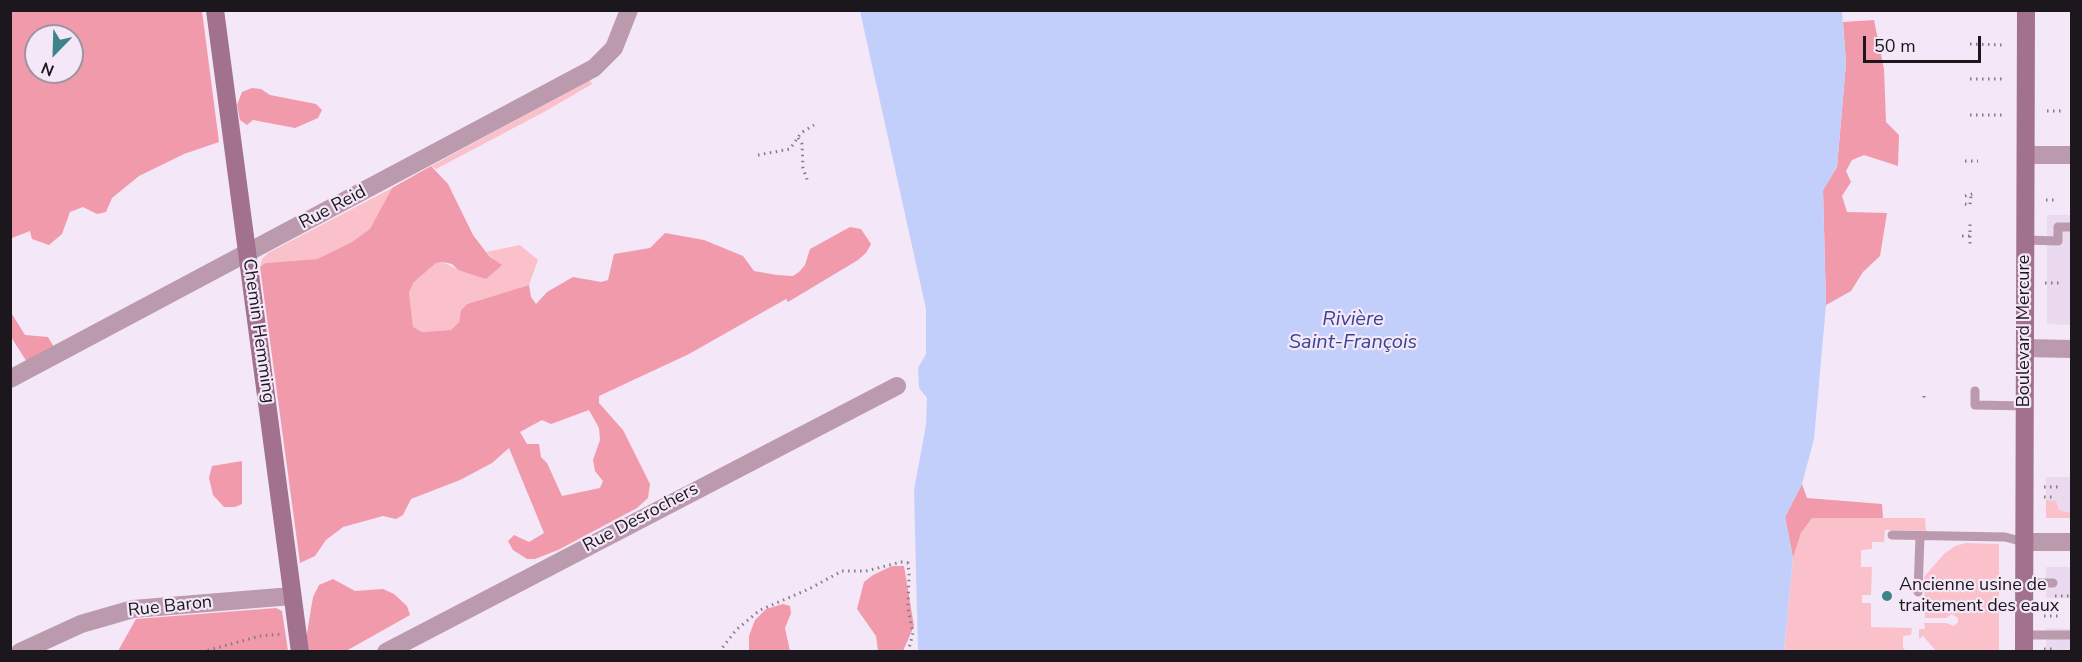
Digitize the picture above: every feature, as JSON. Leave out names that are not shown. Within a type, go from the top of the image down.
[{"type":"street","name":"Chemin Hemming","points":[[214,10],[300,651]]},
{"type":"street","name":"Rue Reid","points":[[10,379],[594,68],[614,48],[629,10]]},
{"type":"street","name":"Boulevard Mercure","points":[[2024,643],[2026,10]]},
{"type":"street","points":[[2026,155],[2072,155]]},
{"type":"street","points":[[2025,348],[2072,349]]},
{"type":"street","name":"Rue Desrochers","points":[[386,651],[897,386]]},
{"type":"street","points":[[2024,542],[2072,542]]},
{"type":"street","name":"Rue Baron","points":[[20,651],[81,624],[133,609],[292,596]]},
{"type":"lane","points":[[2025,240],[2058,241],[2058,227],[2072,227]]},
{"type":"lane","points":[[1975,391],[1976,405],[2025,406]]},
{"type":"lane","points":[[1892,535],[2005,537],[2024,542]]},
{"type":"lane","points":[[1918,592],[1920,536]]},
{"type":"lane","points":[[2024,583],[2053,583]]},
{"type":"lane","points":[[2024,643],[2072,634]]},
{"type":"path","points":[[1970,44],[2004,45]]},
{"type":"path","points":[[1970,79],[2004,79]]},
{"type":"path","points":[[2047,111],[2061,111]]},
{"type":"path","points":[[1970,115],[2004,115]]},
{"type":"path","points":[[793,146],[801,133],[814,125]]},
{"type":"path","points":[[798,138],[803,148],[803,168],[808,182]]},
{"type":"path","points":[[758,155],[778,152],[793,146],[803,148]]},
{"type":"path","points":[[1965,161],[1978,161]]},
{"type":"path","points":[[1965,196],[1976,193]]},
{"type":"path","points":[[1965,204],[1970,205],[1971,196]]},
{"type":"path","points":[[2046,200],[2056,200]]},
{"type":"path","points":[[1970,221],[1970,245]]},
{"type":"path","points":[[1962,236],[1970,236]]},
{"type":"path","points":[[2045,283],[2060,283]]},
{"type":"path","points":[[1924,396],[1924,402]]},
{"type":"path","points":[[2044,487],[2058,487]]},
{"type":"path","points":[[2044,497],[2055,497]]},
{"type":"path","points":[[719,651],[747,618],[760,610],[809,589],[842,571],[866,571],[901,562],[908,563],[909,574],[908,608],[913,633],[908,651]]},
{"type":"path","points":[[2044,616],[2059,616]]},
{"type":"path","points":[[202,651],[260,636],[297,633]]},
{"type":"path","points":[[2044,649],[2054,650]]},
{"type":"shaded area","points":[[11,10],[202,11],[219,142],[184,154],[139,176],[112,198],[106,212],[97,214],[83,207],[70,212],[62,234],[49,245],[32,239],[30,231],[12,238],[11,244]]},
{"type":"shaded area","points":[[1874,20],[1884,69],[1886,122],[1899,135],[1898,166],[1864,155],[1852,160],[1846,171],[1851,182],[1842,196],[1847,212],[1887,213],[1880,256],[1863,272],[1851,291],[1826,305],[1823,190],[1837,167],[1846,63],[1843,22]]},
{"type":"shaded area","points":[[590,80],[592,84],[544,112],[436,169],[431,166]]},
{"type":"shaded area","points":[[252,88],[261,89],[270,95],[316,104],[322,110],[318,118],[295,128],[253,120],[247,125],[240,120],[237,105],[242,92]]},
{"type":"shaded area","points":[[431,166],[448,184],[473,235],[489,256],[502,265],[486,279],[458,270],[452,264],[436,263],[414,282],[409,292],[413,327],[422,332],[451,330],[459,322],[461,310],[467,304],[529,285],[531,297],[536,304],[547,292],[573,277],[601,282],[608,280],[614,254],[650,248],[665,233],[704,240],[743,256],[754,271],[793,276],[805,265],[810,249],[850,227],[861,229],[871,244],[858,260],[788,302],[786,299],[689,354],[599,396],[599,403],[623,430],[650,484],[648,498],[637,508],[558,550],[535,559],[527,559],[513,550],[508,541],[514,535],[529,542],[544,533],[509,448],[492,463],[460,480],[411,499],[403,515],[396,519],[383,516],[343,527],[326,540],[315,556],[300,563],[260,267],[265,263],[317,259],[352,242],[370,229],[392,188]],"holes":[[[589,410],[599,428],[600,440],[593,460],[595,471],[603,481],[600,488],[562,496],[547,463],[541,457],[539,444],[527,444],[520,432],[542,420],[551,424]]]},
{"type":"shaded area","points":[[392,188],[370,230],[352,242],[317,259],[265,263],[260,267],[262,259],[268,253]]},
{"type":"shaded area","points":[[2047,215],[2071,215],[2071,325],[2047,324]]},
{"type":"shaded area","points":[[520,245],[538,260],[529,285],[467,304],[461,310],[459,322],[451,330],[422,332],[413,328],[409,292],[414,282],[436,263],[443,262],[458,270],[501,266],[486,252]]},
{"type":"shaded area","points":[[10,311],[25,335],[48,337],[54,347],[27,362],[11,337]]},
{"type":"shaded area","points":[[242,461],[242,504],[235,507],[224,507],[213,495],[209,478],[212,466]]},
{"type":"shaded area","points":[[2046,477],[2071,477],[2071,518],[2046,518]]},
{"type":"shaded area","points":[[1802,484],[1807,498],[1882,504],[1883,518],[1812,518],[1801,533],[1793,558],[1785,517]]},
{"type":"shaded area","points":[[2046,500],[2056,501],[2059,510],[2071,513],[2071,518],[2046,518]]},
{"type":"shaded area","points":[[1812,518],[1925,518],[1926,531],[1885,530],[1884,542],[1872,542],[1872,549],[1861,550],[1861,567],[1872,567],[1871,595],[1862,595],[1862,603],[1871,603],[1871,627],[1912,628],[1911,635],[1903,636],[1903,648],[1905,648],[1903,651],[1784,652],[1793,558],[1801,533]]},
{"type":"shaded area","points":[[1966,543],[1999,544],[1999,651],[1936,651],[1923,636],[1919,639],[1919,629],[1925,629],[1924,623],[1946,623],[1954,626],[1958,622],[1958,618],[1952,614],[1946,618],[1925,618],[1924,577],[1944,554],[1955,546]]},
{"type":"shaded area","points":[[892,566],[904,566],[914,626],[903,651],[878,651],[876,636],[857,609],[864,582]]},
{"type":"shaded area","points":[[2046,567],[2071,567],[2071,598],[2046,598]]},
{"type":"shaded area","points":[[333,579],[355,591],[383,589],[394,594],[407,606],[410,615],[346,651],[308,652],[306,639],[313,597],[319,585]]},
{"type":"shaded area","points":[[783,604],[790,606],[791,613],[785,628],[790,651],[749,651],[749,636],[755,620],[766,609]]},
{"type":"shaded area","points":[[276,608],[282,611],[288,651],[118,651],[136,619]]},
{"type":"shaded area","points":[[2046,628],[2071,629],[2071,651],[2046,651]]},
{"type":"water","name":"Rivière Saint-François","points":[[860,11],[1842,11],[1846,63],[1837,167],[1823,190],[1826,305],[1814,439],[1802,484],[1785,517],[1793,558],[1784,651],[918,651],[914,490],[926,425],[927,398],[919,388],[918,368],[926,354],[926,309]]},
{"type":"place","name":"Ancienne usine de traitement des eaux","points":[[1887,596]]}]
